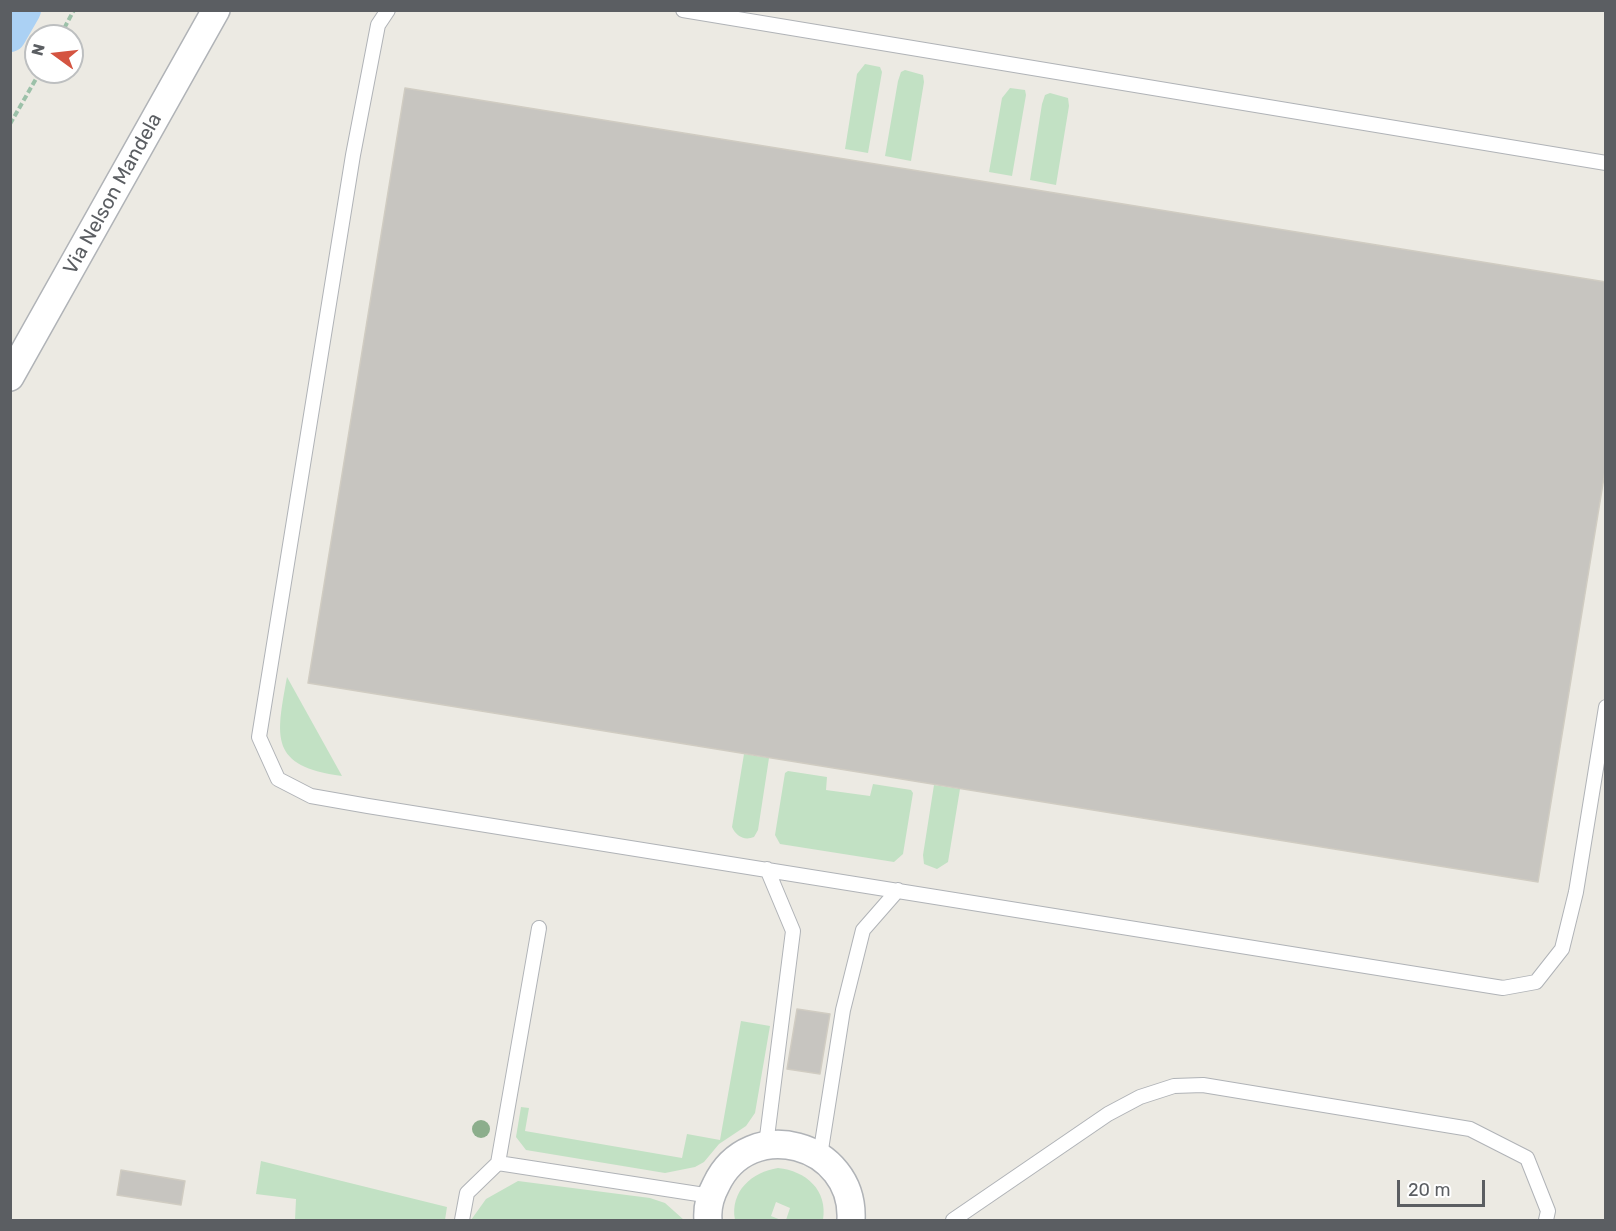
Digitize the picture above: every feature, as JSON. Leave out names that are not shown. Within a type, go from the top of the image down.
[{"type":"street","name":"Via Nelson Mandela","points":[[10,377],[216,10]]},
{"type":"street","points":[[710,1208],[719,1178],[731,1163],[747,1152],[766,1145],[785,1144],[803,1148],[820,1156],[836,1170],[847,1189],[852,1209],[851,1221]]},
{"type":"lane","points":[[388,10],[378,25],[353,155],[259,737],[278,778],[311,796],[1503,988],[1536,982],[1562,949],[1576,892],[1605,707]]},
{"type":"lane","points":[[683,10],[1605,163]]},
{"type":"lane","points":[[766,1145],[793,932],[767,869]]},
{"type":"lane","points":[[820,1156],[843,1010],[863,930],[898,890]]},
{"type":"lane","points":[[462,1221],[467,1193],[498,1163],[539,928]]},
{"type":"lane","points":[[953,1221],[1108,1114],[1140,1097],[1174,1086],[1203,1085],[1470,1129],[1527,1158],[1548,1211],[1546,1221]]},
{"type":"lane","points":[[498,1163],[710,1208]]},
{"type":"path","points":[[66,24],[74,10]]},
{"type":"path","points":[[10,124],[33,84]]},
{"type":"green space","points":[[865,64],[880,67],[882,72],[868,153],[845,149],[857,74]]},
{"type":"green space","points":[[905,70],[923,75],[924,82],[911,161],[885,156],[898,81],[901,72]]},
{"type":"green space","points":[[1010,88],[1025,90],[1026,95],[1012,176],[989,172],[1002,98]]},
{"type":"green space","points":[[1050,93],[1068,98],[1069,106],[1056,185],[1030,180],[1042,104],[1045,95]]},
{"type":"green space","points":[[287,677],[342,776],[301,765],[283,746],[280,732]]},
{"type":"green space","points":[[744,754],[769,758],[758,830],[754,837],[747,838],[738,835],[732,827]]},
{"type":"green space","points":[[788,771],[827,777],[826,790],[870,796],[873,784],[911,790],[913,793],[903,854],[894,862],[780,844],[775,835],[785,773]]},
{"type":"green space","points":[[934,785],[960,789],[948,862],[937,869],[924,864],[923,855]]},
{"type":"green space","points":[[741,1021],[770,1026],[755,1113],[746,1126],[719,1144],[704,1162],[695,1167],[665,1173],[526,1150],[516,1137],[521,1107],[529,1108],[525,1131],[682,1158],[687,1134],[720,1140]]},
{"type":"green space","points":[[261,1161],[447,1207],[445,1220],[295,1220],[296,1199],[256,1194]]},
{"type":"green space","points":[[778,1168],[798,1173],[813,1184],[822,1200],[823,1220],[786,1220],[790,1208],[776,1202],[771,1216],[781,1220],[735,1220],[736,1200],[745,1185],[760,1174]]},
{"type":"green space","points":[[518,1181],[650,1198],[665,1203],[684,1220],[471,1220],[486,1199]]},
{"type":"building","points":[[405,88],[1606,282],[1606,465],[1538,882],[308,683]]},
{"type":"building","points":[[797,1009],[830,1014],[820,1074],[787,1069]]},
{"type":"building","points":[[121,1170],[185,1181],[181,1205],[117,1195]]},
{"type":"waterway","points":[[10,36],[25,10]]}]
